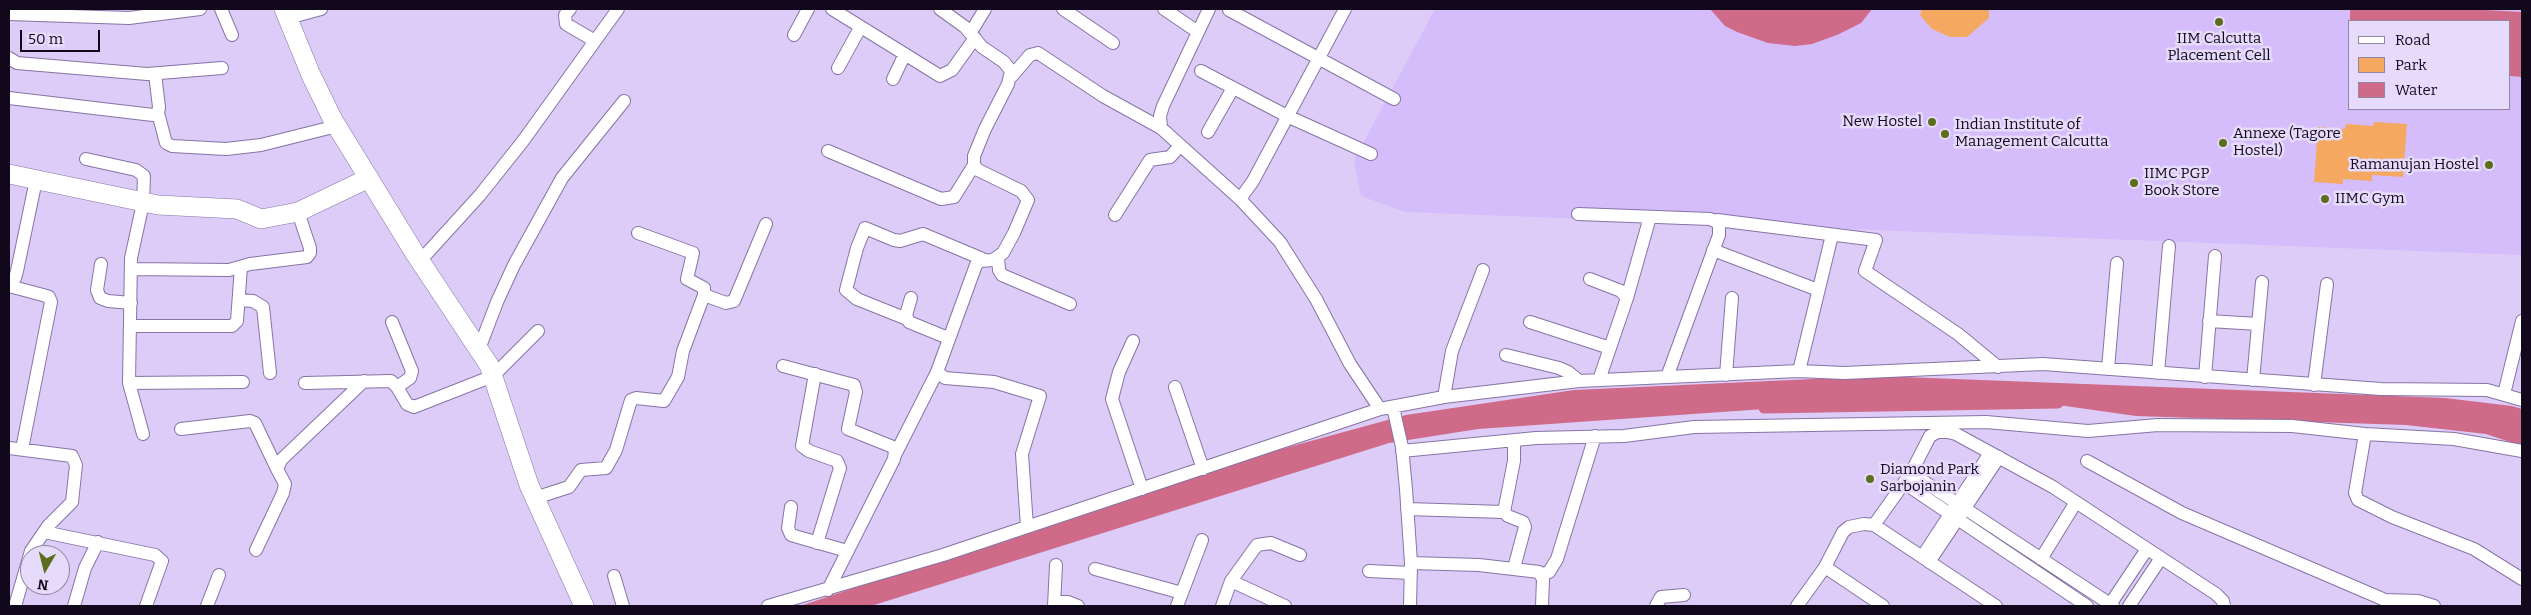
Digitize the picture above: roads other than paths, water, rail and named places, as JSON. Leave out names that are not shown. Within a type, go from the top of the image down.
[{"type":"street","points":[[9,14],[128,18],[200,9]]},
{"type":"street","points":[[221,9],[232,35]]},
{"type":"street","points":[[321,9],[286,13],[311,75],[337,126],[368,178],[420,261],[480,348],[493,376],[535,498],[584,606]]},
{"type":"street","points":[[570,9],[565,15],[566,24],[595,41]]},
{"type":"street","points":[[420,261],[480,195],[529,134],[618,9]]},
{"type":"street","points":[[794,35],[808,9]]},
{"type":"street","points":[[832,9],[934,74],[947,74],[952,70],[973,35],[985,9]]},
{"type":"street","points":[[940,9],[973,35],[982,47],[1009,66],[1011,76]]},
{"type":"street","points":[[1063,9],[1113,43]]},
{"type":"street","points":[[1164,9],[1198,32]]},
{"type":"street","points":[[1161,128],[1160,116],[1162,106],[1209,9]]},
{"type":"street","points":[[1240,200],[1253,181],[1345,9]]},
{"type":"street","points":[[1229,10],[1394,99]]},
{"type":"street","points":[[838,68],[860,28]]},
{"type":"street","points":[[828,151],[941,199],[954,198],[974,165],[974,156],[985,128],[1011,76],[1030,55],[1038,53],[1103,96],[1161,128],[1240,200],[1280,242],[1316,299],[1350,364],[1390,410],[1402,449],[1411,568],[1410,606]]},
{"type":"street","points":[[893,79],[904,56]]},
{"type":"street","points":[[9,58],[17,63],[155,74],[222,68]]},
{"type":"street","points":[[1202,71],[1287,116],[1371,154]]},
{"type":"street","points":[[155,74],[158,113],[166,143],[172,146],[226,149],[261,145],[337,126]]},
{"type":"street","points":[[1208,132],[1233,88]]},
{"type":"street","points":[[9,98],[146,115],[158,113]]},
{"type":"street","points":[[480,348],[497,302],[514,264],[562,178],[624,101]]},
{"type":"street","points":[[1115,215],[1150,160],[1170,157],[1180,147]]},
{"type":"street","points":[[86,159],[142,173],[145,181],[144,203],[135,237],[131,269],[129,383],[143,434]]},
{"type":"street","points":[[974,165],[978,170],[1022,191],[1028,200],[1014,233],[998,257],[999,270],[1002,275],[1070,304]]},
{"type":"street","points":[[9,174],[144,203],[237,209],[261,219],[298,212],[368,178]]},
{"type":"street","points":[[22,449],[51,302],[49,297],[43,294],[9,285],[15,278],[17,271],[36,180]]},
{"type":"street","points":[[131,269],[202,271],[241,267],[306,256],[310,253],[310,248],[298,212]]},
{"type":"street","points":[[1578,214],[1717,220],[1876,240],[1865,271],[1958,334],[1998,367]]},
{"type":"street","points":[[1599,380],[1627,298],[1650,217]]},
{"type":"street","points":[[1666,377],[1713,250],[1720,228],[1717,220]]},
{"type":"street","points":[[704,296],[726,304],[734,301],[766,224]]},
{"type":"street","points":[[948,338],[857,299],[846,290],[857,248],[865,228],[900,241],[923,234],[985,260]]},
{"type":"street","points":[[535,498],[569,487],[581,470],[606,468],[616,450],[630,400],[641,398],[658,402],[667,398],[678,377],[686,342],[704,296],[704,288],[687,279],[693,253],[638,233]]},
{"type":"street","points":[[1799,372],[1832,235]]},
{"type":"street","points":[[2158,373],[2169,246]]},
{"type":"street","points":[[1713,250],[1818,290]]},
{"type":"street","points":[[2205,376],[2215,256]]},
{"type":"street","points":[[828,590],[937,372],[976,265],[985,260],[998,257]]},
{"type":"street","points":[[2108,368],[2117,263]]},
{"type":"street","points":[[101,264],[97,290],[100,298],[108,301],[131,303]]},
{"type":"street","points":[[130,326],[232,326],[237,321],[241,267]]},
{"type":"street","points":[[1444,397],[1452,351],[1483,270]]},
{"type":"street","points":[[1590,279],[1621,291],[1627,298]]},
{"type":"street","points":[[2252,380],[2262,282]]},
{"type":"street","points":[[2314,384],[2327,284]]},
{"type":"street","points":[[907,319],[911,298]]},
{"type":"street","points":[[1726,375],[1732,298]]},
{"type":"street","points":[[239,300],[253,301],[263,307],[270,373]]},
{"type":"street","points":[[2209,321],[2258,324]]},
{"type":"street","points":[[2504,394],[2522,321]]},
{"type":"street","points":[[392,322],[412,374],[398,387]]},
{"type":"street","points":[[1530,322],[1610,348]]},
{"type":"street","points":[[305,383],[391,381],[398,387],[406,404],[414,407],[493,376],[538,331]]},
{"type":"street","points":[[1133,341],[1119,372],[1112,399],[1142,489]]},
{"type":"street","points":[[1506,355],[1559,368],[1568,372],[1579,381]]},
{"type":"street","points":[[768,606],[828,590],[1390,410],[1444,397],[1579,381],[1799,372],[1844,373],[2043,364],[2381,389],[2487,390],[2522,400]]},
{"type":"street","points":[[783,366],[854,385],[856,392],[848,429],[893,447],[895,455]]},
{"type":"street","points":[[937,372],[945,378],[994,382],[1038,393],[1040,396],[1022,454],[1026,527]]},
{"type":"street","points":[[815,374],[802,446],[809,451],[837,461],[840,468],[817,542]]},
{"type":"street","points":[[277,469],[286,455],[364,381]]},
{"type":"street","points":[[129,383],[243,382]]},
{"type":"street","points":[[1175,387],[1202,469]]},
{"type":"street","points":[[181,429],[250,421],[255,423],[285,484],[256,550]]},
{"type":"street","points":[[1402,449],[1514,440],[1624,436],[1723,426],[1986,422],[2088,431],[2173,424],[2292,426],[2365,434],[2454,440],[2522,451]]},
{"type":"street","points":[[1874,525],[1907,478],[1930,436],[1938,432],[1956,434],[2076,502],[2216,594],[2223,601],[2224,606]]},
{"type":"street","points":[[2365,434],[2354,493],[2358,500],[2392,517],[2474,549],[2522,579]]},
{"type":"street","points":[[1369,571],[1411,568],[1514,568],[1542,574],[1549,572],[1557,559],[1595,436]]},
{"type":"street","points":[[1504,512],[1514,462],[1514,440]]},
{"type":"street","points":[[9,448],[72,456],[76,465],[72,502],[44,532],[32,551],[15,606]]},
{"type":"street","points":[[1926,559],[1994,455]]},
{"type":"street","points":[[2087,461],[2201,522],[2377,602],[2418,601],[2434,606]]},
{"type":"street","points":[[1907,478],[1958,511],[2041,559],[2111,606],[2147,549]]},
{"type":"street","points":[[2041,559],[2076,502]]},
{"type":"street","points":[[791,507],[788,532],[797,537],[847,550]]},
{"type":"street","points":[[1407,509],[1504,512],[1524,524],[1514,568]]},
{"type":"street","points":[[1958,511],[2086,606]]},
{"type":"street","points":[[1797,606],[1826,567],[1839,539],[1849,527],[1864,524],[1874,525],[1996,606]]},
{"type":"street","points":[[44,532],[148,552],[160,558],[161,566],[146,606]]},
{"type":"street","points":[[1176,606],[1202,540]]},
{"type":"street","points":[[74,606],[85,568],[98,542]]},
{"type":"street","points":[[1222,606],[1232,581],[1257,544],[1271,543],[1300,555]]},
{"type":"street","points":[[2129,606],[2161,558]]},
{"type":"street","points":[[1055,606],[1056,565]]},
{"type":"street","points":[[1826,567],[1883,606]]},
{"type":"street","points":[[1095,569],[1182,592]]},
{"type":"street","points":[[1542,574],[1542,606]]},
{"type":"street","points":[[207,606],[219,575]]},
{"type":"street","points":[[614,576],[623,606]]},
{"type":"street","points":[[1232,581],[1285,606]]},
{"type":"street","points":[[1656,606],[1661,596],[1684,594]]},
{"type":"street","points":[[1055,606],[1059,602],[1068,602],[1078,606]]},
{"type":"water","points":[[1710,9],[1872,9],[1861,23],[1837,35],[1812,44],[1795,46],[1768,43],[1737,32],[1725,26]]},
{"type":"water","points":[[2350,9],[2466,9],[2522,12],[2522,77],[2511,76],[2511,20],[2350,20]]},
{"type":"water","points":[[1878,376],[2445,398],[2512,406],[2522,409],[2522,446],[2486,434],[2406,425],[2136,416],[2023,400],[1865,402],[1478,429],[1389,443],[871,606],[800,606],[1223,465],[1406,415],[1574,390]]},
{"type":"waterway","points":[[1764,408],[2058,403]]},
{"type":"place","name":"IIM Calcutta Placement Cell","points":[[2219,22]]},
{"type":"place","name":"New Hostel","points":[[1932,122]]},
{"type":"place","name":"Indian Institute of Management Calcutta","points":[[1945,134]]},
{"type":"place","name":"Annexe (Tagore Hostel)","points":[[2223,143]]},
{"type":"place","name":"Ramanujan Hostel","points":[[2489,165]]},
{"type":"place","name":"IIMC PGP Book Store","points":[[2134,183]]},
{"type":"place","name":"IIMC Gym","points":[[2325,199]]},
{"type":"place","name":"Diamond Park Sarbojanin","points":[[1870,479]]}]
